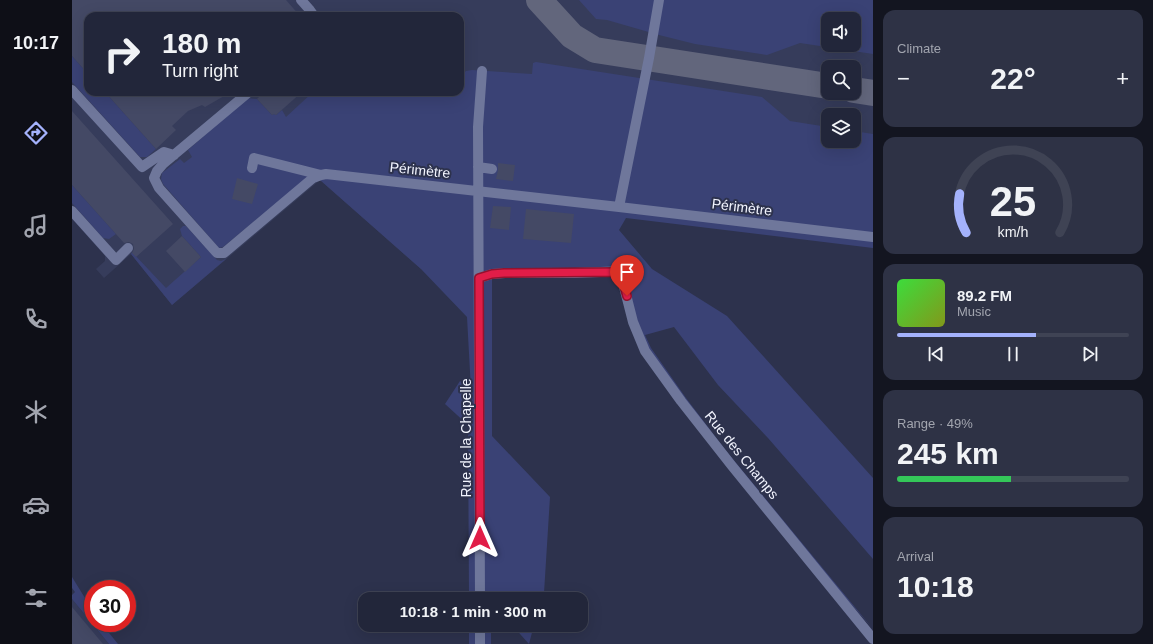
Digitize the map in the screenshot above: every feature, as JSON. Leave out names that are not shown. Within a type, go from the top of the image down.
[{"type":"street","points":[[301,0],[312,12]]},
{"type":"street","points":[[619,207],[659,0]]},
{"type":"street","name":"Rue de la Chapelle","points":[[480,592],[478,127],[482,71]]},
{"type":"street","points":[[72,90],[142,167],[164,152],[174,155]]},
{"type":"street","points":[[244,96],[174,155],[157,171],[154,178],[159,188],[217,253],[224,253],[312,178],[321,174]]},
{"type":"street","name":"Périmètre","points":[[252,168],[254,158],[321,174],[873,237]]},
{"type":"street","points":[[478,167],[492,169]]},
{"type":"street","points":[[72,211],[116,260],[128,248]]},
{"type":"street","name":"Rue des Champs","points":[[479,278],[492,274],[504,273],[622,271],[633,322],[645,351],[681,401],[732,466],[873,638]]},
{"type":"street","points":[[480,632],[480,644]]},
{"type":"shaded area","points":[[72,0],[873,0],[873,244],[618,213],[421,269],[320,180],[172,305],[131,254],[104,278],[96,269],[105,261],[105,256],[72,219]]},
{"type":"shaded area","points":[[579,0],[873,0],[873,54],[860,52],[861,52],[861,12],[821,12],[821,46],[800,43],[767,55],[695,44],[607,20],[596,19]]},
{"type":"shaded area","points":[[72,56],[84,70],[84,95],[72,82]]},
{"type":"shaded area","points":[[536,62],[762,97],[790,121],[821,126],[821,148],[861,148],[861,132],[873,134],[873,248],[626,218],[619,230],[652,269],[727,316],[873,478],[873,559],[768,438],[718,385],[674,327],[645,335],[651,348],[686,398],[727,452],[873,629],[751,485],[648,350],[639,329],[626,282],[610,267],[492,269],[492,436],[550,497],[544,592],[469,592],[468,425],[445,404],[460,381],[471,390],[467,317],[421,269],[320,180],[317,170],[223,247],[219,248],[163,184],[161,179],[162,173],[180,159],[184,163],[192,157],[188,150],[247,98],[257,99],[272,115],[276,115],[282,110],[286,117],[309,96],[464,96],[464,73],[466,71],[472,70],[532,74],[533,63]]},
{"type":"shaded area","points":[[85,96],[109,96],[156,149],[147,157],[140,157]]},
{"type":"shaded area","points":[[72,185],[116,234],[109,239],[103,238],[72,203]]},
{"type":"shaded area","points":[[183,226],[186,226],[217,260],[221,261],[226,259],[172,305],[131,254],[132,252],[166,288],[201,257],[182,236],[180,229]]},
{"type":"shaded area","points":[[72,577],[84,596],[84,614],[72,599],[72,595],[75,592],[72,588]]},
{"type":"shaded area","points":[[72,599],[84,614],[84,632],[99,632],[109,644],[72,644]]},
{"type":"shaded area","points":[[99,632],[108,632],[118,644],[109,644]]},
{"type":"shaded area","points":[[469,632],[491,632],[491,644],[469,644]]},
{"type":"shaded area","points":[[518,632],[532,632],[529,644]]},
{"type":"building","points":[[72,0],[286,0],[296,12],[84,12],[84,70],[72,56]]},
{"type":"building","points":[[109,96],[224,96],[205,107],[202,105],[188,111],[172,126],[176,130],[156,149]]},
{"type":"building","points":[[257,96],[297,96],[276,115],[272,115],[257,99],[259,97]]},
{"type":"building","points":[[72,111],[173,224],[136,257],[132,253],[134,249],[133,244],[129,242],[124,243],[72,185]]},
{"type":"building","points":[[498,163],[515,165],[513,181],[496,179]]},
{"type":"building","points":[[237,178],[258,184],[252,204],[232,199]]},
{"type":"building","points":[[493,206],[511,207],[509,230],[490,228]]},
{"type":"building","points":[[526,209],[574,214],[571,243],[523,239]]},
{"type":"building","points":[[182,236],[201,257],[185,272],[166,251]]},
{"type":"building","points":[[72,607],[84,621],[84,632],[93,632],[103,644],[72,644]]},
{"type":"taxiway","points":[[539,0],[572,36],[595,50],[821,85]]},
{"type":"taxiway","points":[[861,91],[873,93]]},
{"type":"route","points":[[480,538],[479,278],[492,274],[504,273],[620,272],[627,296]]}]
